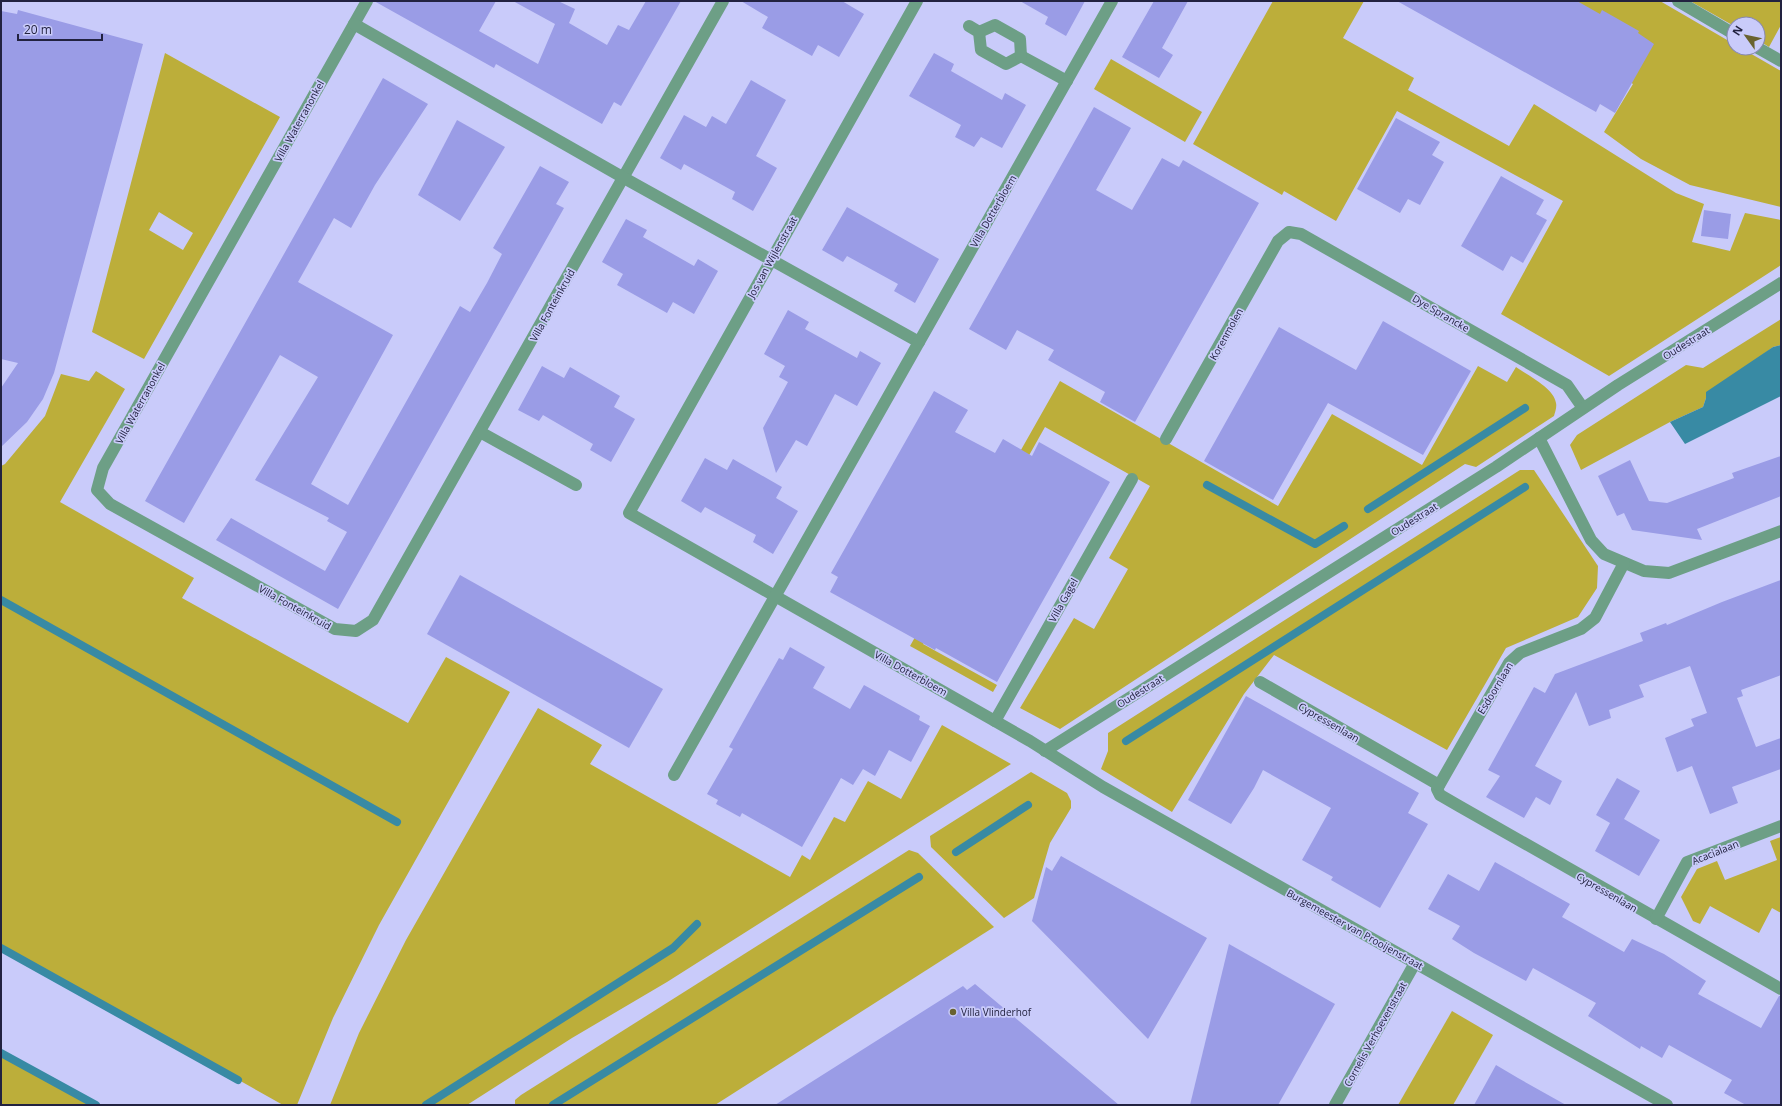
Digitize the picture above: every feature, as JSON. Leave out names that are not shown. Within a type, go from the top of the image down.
[{"type":"street","name":"Villa Waterranonkel","points":[[97,490],[103,468],[367,1]]},
{"type":"street","name":"Villa Fonteinkruid","points":[[97,490],[110,504],[335,629],[356,631],[373,620],[723,1]]},
{"type":"street","name":"Jos van Wijlenstraat","points":[[629,513],[916,1]]},
{"type":"street","name":"Villa Dotterbloem","points":[[674,775],[1112,1]]},
{"type":"street","points":[[1678,1],[1726,29]]},
{"type":"street","points":[[354,24],[624,178],[919,342]]},
{"type":"street","points":[[995,25],[1020,39],[1021,56],[1006,64],[981,50],[974,29],[995,25]]},
{"type":"street","points":[[1766,53],[1781,61]]},
{"type":"street","points":[[1021,56],[1067,81]]},
{"type":"street","name":"Dye Sprancke","points":[[1288,232],[1301,234],[1567,385],[1583,408]]},
{"type":"street","name":"Korenmolen","points":[[1166,439],[1278,241],[1288,232]]},
{"type":"street","name":"Oudestraat","points":[[1045,751],[1489,472],[1583,408],[1781,283]]},
{"type":"street","points":[[480,432],[576,485]]},
{"type":"street","points":[[1539,438],[1591,540],[1604,554],[1624,564],[1644,571],[1669,573],[1781,531]]},
{"type":"street","name":"Villa Gagel","points":[[995,721],[1132,479]]},
{"type":"street","name":"Villa Dotterbloem","points":[[629,513],[995,721],[1045,751]]},
{"type":"street","name":"Esdoornlaan","points":[[1438,787],[1510,663],[1520,653],[1581,629],[1595,618],[1624,564]]},
{"type":"street","name":"Cypressenlaan","points":[[1260,682],[1438,787],[1440,795],[1446,799],[1781,989]]},
{"type":"street","name":"Burgemeester van Prooijenstraat","points":[[1045,751],[1102,787],[1667,1105]]},
{"type":"street","name":"Acacialaan","points":[[1656,919],[1687,862],[1781,826]]},
{"type":"street","name":"Cornelis Verhoevenstraat","points":[[1335,1105],[1415,963]]},
{"type":"shaded area","points":[[1273,1],[1364,1],[1343,38],[1414,78],[1408,90],[1509,146],[1534,104],[1676,193],[1704,204],[1692,242],[1730,251],[1745,213],[1781,220],[1781,265],[1609,376],[1501,314],[1563,201],[1397,111],[1336,221],[1284,191],[1282,195],[1193,144]]},
{"type":"shaded area","points":[[1542,1],[1660,1],[1726,39],[1726,56],[1755,56],[1781,71],[1781,207],[1690,185],[1641,159],[1604,132],[1633,84],[1594,59]]},
{"type":"shaded area","points":[[1690,1],[1781,1],[1781,25],[1769,47],[1766,45],[1766,16],[1726,16],[1726,21]]},
{"type":"shaded area","points":[[165,53],[280,117],[144,359],[92,332]],"holes":[[[159,212],[193,233],[183,250],[149,230]]]},
{"type":"shaded area","points":[[1111,59],[1202,112],[1185,142],[1094,89]]},
{"type":"shaded area","points":[[1781,319],[1781,345],[1773,347],[1706,398],[1703,407],[1670,422],[1581,470],[1570,445],[1577,435],[1686,365],[1703,368]]},
{"type":"shaded area","points":[[1478,366],[1507,382],[1516,367],[1533,378],[1545,387],[1554,397],[1556,406],[1554,416],[1476,467],[1465,464],[1060,729],[1020,708],[1074,618],[1094,629],[1128,569],[1109,558],[1150,486],[1045,427],[923,644],[997,685],[993,692],[910,646],[1060,381],[1278,506],[1332,414],[1422,465]]},
{"type":"shaded area","points":[[96,371],[125,389],[60,502],[194,578],[182,598],[408,723],[446,657],[510,692],[379,925],[333,1018],[297,1105],[283,1105],[1,946],[1,466],[5,464],[45,416],[61,374],[89,381]]},
{"type":"shaded area","points":[[1520,470],[1534,470],[1598,566],[1597,588],[1578,617],[1506,648],[1447,750],[1274,655],[1244,694],[1172,812],[1101,769],[1108,751],[1108,733]]},
{"type":"shaded area","points":[[538,708],[602,745],[590,764],[790,877],[802,855],[810,860],[834,817],[845,822],[868,781],[901,799],[942,725],[1011,764],[667,982],[572,1038],[467,1105],[330,1105],[359,1033],[406,940]]},
{"type":"shaded area","points":[[1031,772],[1067,793],[1071,801],[1071,808],[1050,843],[1034,898],[1004,918],[931,847],[930,836]]},
{"type":"shaded area","points":[[1781,837],[1781,913],[1772,908],[1759,933],[1710,906],[1700,924],[1693,921],[1681,897],[1697,869],[1717,861],[1725,880],[1777,860],[1770,841]]},
{"type":"shaded area","points":[[909,850],[918,853],[994,927],[715,1105],[515,1105],[515,1100],[521,1095]]},
{"type":"shaded area","points":[[1452,1011],[1493,1035],[1453,1105],[1398,1105]]},
{"type":"shaded area","points":[[1,1053],[96,1105],[1,1105]]},
{"type":"water","points":[[1781,345],[1781,396],[1685,444],[1670,422],[1703,407],[1706,392],[1773,347]]},
{"type":"building","points":[[374,1],[496,1],[479,31],[538,64],[555,24],[513,1],[558,1],[575,9],[569,23],[607,45],[618,25],[629,30],[646,1],[681,1],[621,106],[614,102],[602,124],[496,64],[494,68]]},
{"type":"building","points":[[741,1],[842,1],[864,14],[839,57],[818,45],[812,56],[762,28],[768,17]]},
{"type":"building","points":[[1020,1],[1085,1],[1066,36],[1045,24],[1048,17]]},
{"type":"building","points":[[1154,1],[1188,1],[1162,48],[1173,55],[1159,78],[1122,57]]},
{"type":"building","points":[[1397,1],[1577,1],[1600,14],[1602,10],[1639,31],[1638,33],[1654,44],[1615,113],[1600,104],[1596,112]]},
{"type":"building","points":[[18,10],[143,44],[54,373],[43,399],[27,422],[1,447],[1,388],[18,363],[1,359],[1,11],[17,14]]},
{"type":"building","points":[[934,53],[954,64],[951,71],[1002,100],[1005,93],[1026,105],[1002,148],[981,137],[974,147],[955,137],[961,125],[909,96]]},
{"type":"building","points":[[383,78],[428,104],[375,185],[351,228],[334,218],[298,282],[393,335],[311,484],[348,505],[460,306],[470,312],[487,283],[502,254],[493,248],[540,166],[569,182],[556,204],[564,208],[338,609],[216,540],[231,518],[325,571],[347,532],[327,521],[329,518],[255,480],[318,377],[280,355],[184,523],[145,501]]},
{"type":"building","points":[[751,80],[786,100],[756,156],[777,168],[753,211],[732,199],[735,192],[684,164],[681,170],[660,158],[684,115],[706,127],[712,116],[726,124]]},
{"type":"building","points":[[1094,107],[1131,128],[1096,190],[1132,210],[1162,158],[1179,167],[1183,160],[1259,203],[1135,422],[1100,402],[1105,392],[1048,360],[1054,350],[1017,330],[1006,350],[969,329]]},
{"type":"building","points":[[1396,118],[1440,142],[1432,155],[1444,162],[1420,205],[1408,199],[1400,213],[1357,189]]},
{"type":"building","points":[[457,120],[505,147],[460,221],[418,195]]},
{"type":"building","points":[[1501,176],[1544,200],[1536,214],[1547,220],[1523,263],[1511,256],[1503,271],[1461,246]]},
{"type":"building","points":[[847,207],[939,259],[915,303],[894,291],[898,284],[847,256],[843,262],[822,250]]},
{"type":"building","points":[[1704,210],[1731,214],[1728,239],[1701,236]]},
{"type":"building","points":[[626,219],[647,230],[643,237],[694,266],[698,259],[718,271],[694,314],[673,302],[667,313],[617,285],[623,274],[602,262]]},
{"type":"building","points":[[788,310],[809,322],[805,329],[857,358],[860,351],[881,363],[857,406],[835,394],[807,446],[796,440],[776,473],[763,428],[788,382],[779,377],[785,366],[764,354]]},
{"type":"building","points":[[1383,321],[1471,371],[1423,455],[1328,403],[1273,500],[1204,461],[1279,327],[1356,370]]},
{"type":"building","points":[[542,366],[564,378],[570,367],[620,396],[614,407],[635,419],[611,462],[590,450],[593,444],[543,415],[539,421],[518,410]]},
{"type":"building","points":[[934,391],[968,410],[955,432],[995,453],[1003,439],[1032,456],[1039,442],[1110,482],[997,682],[936,648],[935,650],[830,592],[838,577],[831,573]]},
{"type":"building","points":[[1781,456],[1781,496],[1697,529],[1702,540],[1632,530],[1624,513],[1617,516],[1598,476],[1630,460],[1649,501],[1667,503],[1734,478],[1732,473]]},
{"type":"building","points":[[705,458],[727,470],[733,459],[782,487],[776,498],[798,511],[773,554],[753,542],[756,535],[705,507],[701,513],[681,501]]},
{"type":"building","points":[[460,575],[663,689],[629,748],[427,634]]},
{"type":"building","points":[[1781,580],[1781,675],[1741,690],[1743,696],[1737,698],[1756,747],[1781,738],[1781,769],[1732,787],[1738,803],[1710,814],[1692,766],[1677,772],[1665,738],[1694,726],[1691,719],[1707,713],[1690,666],[1639,685],[1644,697],[1609,710],[1611,718],[1589,726],[1576,692],[1535,766],[1562,781],[1550,805],[1536,797],[1524,818],[1486,797],[1500,776],[1488,770],[1534,687],[1545,693],[1555,674],[1643,641],[1640,633],[1666,623],[1667,625]]},
{"type":"building","points":[[790,647],[825,667],[813,688],[850,709],[864,685],[920,716],[919,720],[930,726],[911,762],[889,750],[875,776],[863,769],[853,785],[841,778],[802,847],[742,813],[740,817],[716,804],[718,800],[707,794],[733,749],[729,747],[779,658],[783,660]]},
{"type":"building","points":[[1246,696],[1419,793],[1408,813],[1428,824],[1380,908],[1331,880],[1333,877],[1302,860],[1331,808],[1263,770],[1254,788],[1231,824],[1188,800]]},
{"type":"building","points":[[1617,778],[1640,791],[1624,819],[1660,840],[1639,876],[1595,851],[1610,823],[1596,815]]},
{"type":"building","points":[[1061,856],[1207,938],[1148,1039],[1032,921],[1046,867],[1052,871]]},
{"type":"building","points":[[1495,862],[1570,904],[1562,917],[1624,952],[1632,939],[1664,954],[1706,981],[1698,994],[1761,1028],[1779,996],[1781,996],[1781,1105],[1746,1105],[1724,1093],[1732,1080],[1669,1045],[1662,1058],[1641,1046],[1640,1049],[1588,1016],[1596,1003],[1533,968],[1526,981],[1474,953],[1452,939],[1460,926],[1428,909],[1448,874],[1479,891]]},
{"type":"building","points":[[1229,944],[1335,1004],[1278,1105],[1190,1105]]},
{"type":"building","points":[[975,984],[1119,1105],[775,1105],[963,986],[967,990]]},
{"type":"building","points":[[1496,1065],[1518,1078],[1566,1105],[1474,1105]]},
{"type":"waterway","points":[[1368,509],[1525,408]]},
{"type":"waterway","points":[[1207,485],[1315,544],[1344,526]]},
{"type":"waterway","points":[[1126,741],[1525,487]]},
{"type":"waterway","points":[[1,600],[397,822]]},
{"type":"waterway","points":[[956,852],[1028,805]]},
{"type":"waterway","points":[[553,1105],[919,877]]},
{"type":"waterway","points":[[426,1105],[673,948],[697,924]]},
{"type":"waterway","points":[[1,948],[238,1080]]},
{"type":"waterway","points":[[1,1053],[96,1105]]},
{"type":"place","name":"Villa Vlinderhof","points":[[953,1012]]}]
